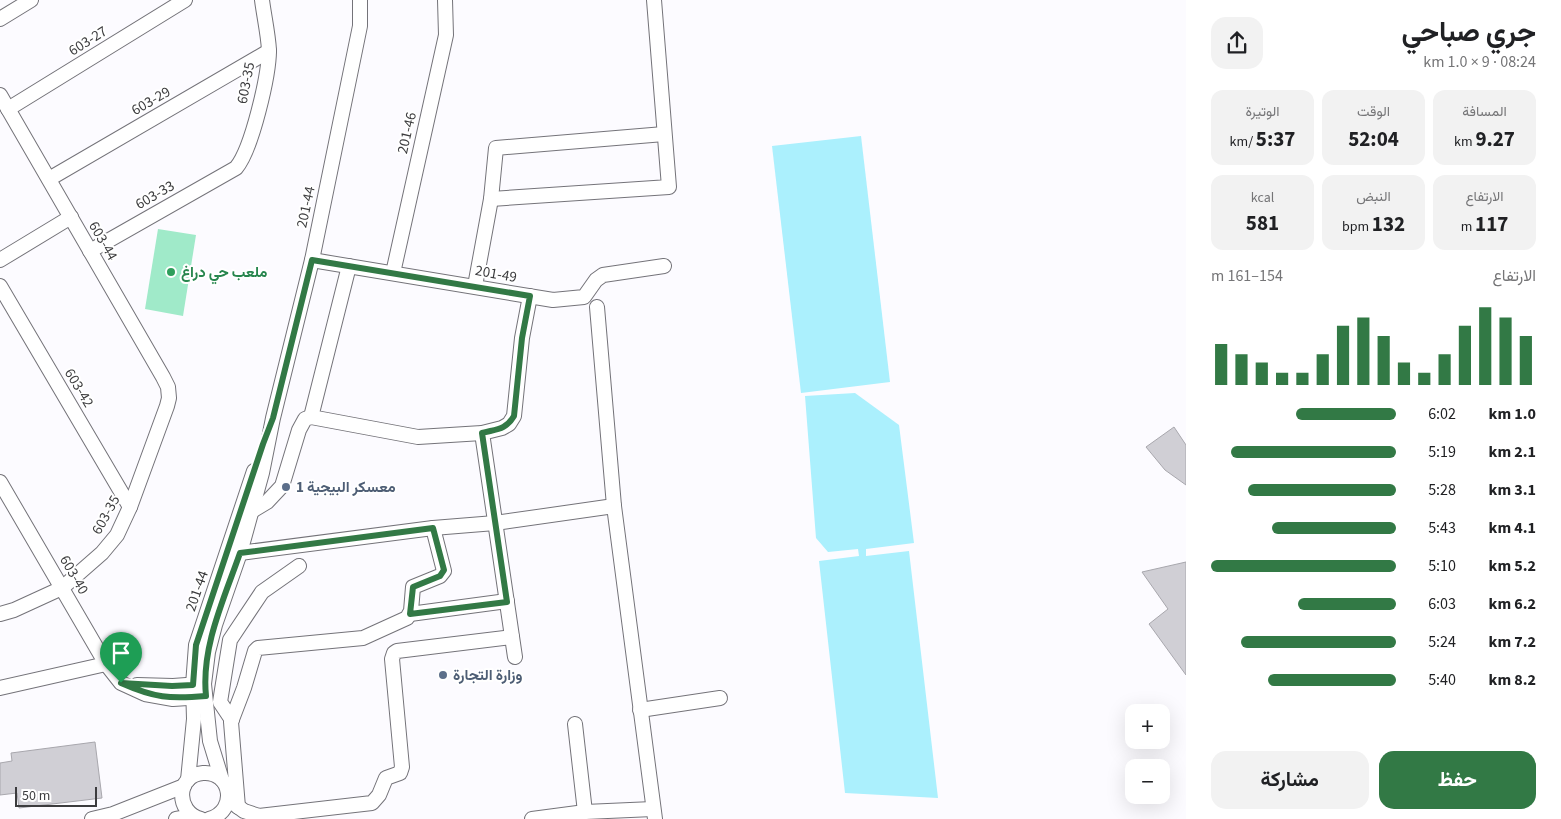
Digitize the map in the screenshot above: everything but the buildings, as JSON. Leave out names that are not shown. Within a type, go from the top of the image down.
[{"type":"street","points":[[0,19],[31,0]]},
{"type":"street","name":"603-27","points":[[8,109],[185,0]]},
{"type":"street","name":"603-35","points":[[236,168],[244,156],[265,78],[269,51],[262,0]]},
{"type":"street","name":"201-44","points":[[197,818],[184,805],[182,796],[186,783],[199,691],[215,624],[240,553],[262,473],[273,418],[312,260],[360,26],[360,0]]},
{"type":"street","name":"201-46","points":[[393,273],[446,35],[445,0]]},
{"type":"street","points":[[491,200],[669,187],[654,0]]},
{"type":"street","name":"603-29","points":[[49,179],[269,51]]},
{"type":"street","name":"603-44","points":[[0,95],[163,377],[168,387],[169,398],[167,406]]},
{"type":"street","points":[[474,286],[491,200],[496,148],[664,134]]},
{"type":"street","name":"603-33","points":[[90,251],[236,168]]},
{"type":"street","points":[[0,260],[71,217]]},
{"type":"street","name":"201-49","points":[[312,260],[553,300],[584,296],[596,280],[603,275],[664,266]]},
{"type":"street","points":[[311,417],[348,266]]},
{"type":"street","name":"603-42","points":[[0,286],[130,507]]},
{"type":"street","points":[[252,511],[267,502],[282,486],[299,430],[305,419],[311,417],[418,437],[482,433],[502,428],[509,424],[514,416],[522,338],[530,296]]},
{"type":"street","points":[[532,819],[585,812],[606,815],[654,814],[614,506],[597,307]]},
{"type":"street","name":"603-35","points":[[0,614],[14,610],[62,588],[109,545],[117,535],[130,507],[167,406]]},
{"type":"street","name":"201-44","points":[[230,808],[228,789],[222,780],[210,741],[194,661],[199,636],[273,418]]},
{"type":"street","points":[[482,433],[515,657]]},
{"type":"street","name":"603-40","points":[[0,482],[106,664],[121,683],[146,694],[173,699],[199,691]]},
{"type":"street","points":[[240,553],[433,528],[495,523],[614,506]]},
{"type":"street","points":[[410,614],[413,587],[440,576],[444,570],[433,528]]},
{"type":"street","points":[[232,720],[220,702],[230,640],[262,592],[299,566]]},
{"type":"street","points":[[230,808],[232,720],[256,649],[363,638],[404,620],[410,614],[507,602]]},
{"type":"street","points":[[230,808],[267,816],[374,802],[386,778],[400,773],[402,767],[392,659],[394,653],[397,651],[512,637]]},
{"type":"street","points":[[0,688],[106,664]]},
{"type":"street","points":[[640,710],[720,698]]},
{"type":"street","points":[[575,724],[585,812]]},
{"type":"street","points":[[92,819],[113,814],[186,783],[196,775],[214,774],[222,780]]},
{"type":"street","points":[[209,819],[220,815],[230,808]]},
{"type":"street","points":[[176,819],[197,818]]},
{"type":"green space","name":"ملعب حي دراغ","points":[[158,229],[196,235],[183,316],[145,309]]},
{"type":"water","points":[[861,136],[890,382],[801,393],[772,146]]},
{"type":"water","points":[[855,393],[899,425],[914,543],[866,549],[866,556],[909,551],[938,798],[845,793],[819,561],[859,556],[858,549],[828,552],[816,538],[805,396]]},
{"type":"place","name":"ملعب حي دراغ","points":[[171,272]]},
{"type":"place","name":"معسكر البيجية 1","points":[[286,487]]},
{"type":"place","name":"وزارة التجارة","points":[[443,675]]},
{"type":"route","points":[[312,260],[530,296],[522,338],[514,416],[509,424],[502,428],[482,433],[507,602],[410,614],[412,588],[444,573],[433,528],[240,553],[215,624],[208,652],[204,684],[206,696],[173,699],[146,694],[121,683],[143,686],[193,685],[196,645],[273,418],[312,260]]}]
